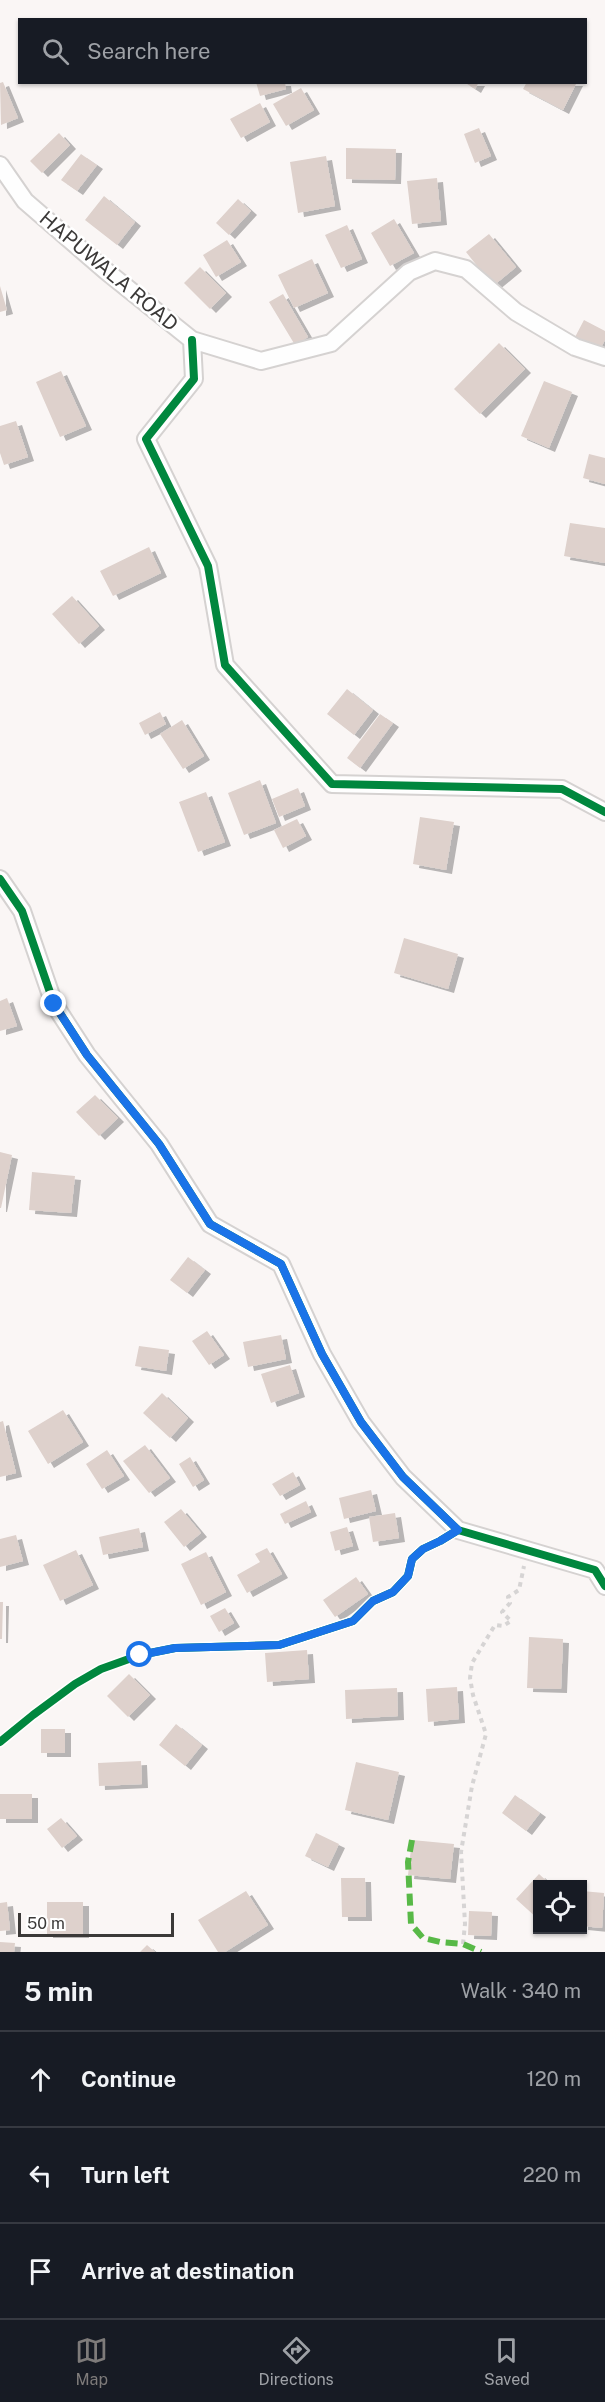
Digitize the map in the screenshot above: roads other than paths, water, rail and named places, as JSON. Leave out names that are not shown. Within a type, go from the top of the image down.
[{"type":"street","name":"HAPUWALA ROAD","points":[[0,165],[25,201],[105,271],[192,340],[261,361],[331,343],[409,272],[435,261],[466,269],[516,312],[575,347],[605,357]]},
{"type":"street","points":[[192,340],[194,379],[146,439],[208,566],[225,665],[332,784],[562,789],[605,812]]},
{"type":"street","points":[[0,879],[22,911],[54,1004],[87,1055],[159,1144],[210,1224],[281,1264],[322,1354],[350,1403],[361,1422],[403,1477],[458,1530],[595,1570],[605,1586]]}]
